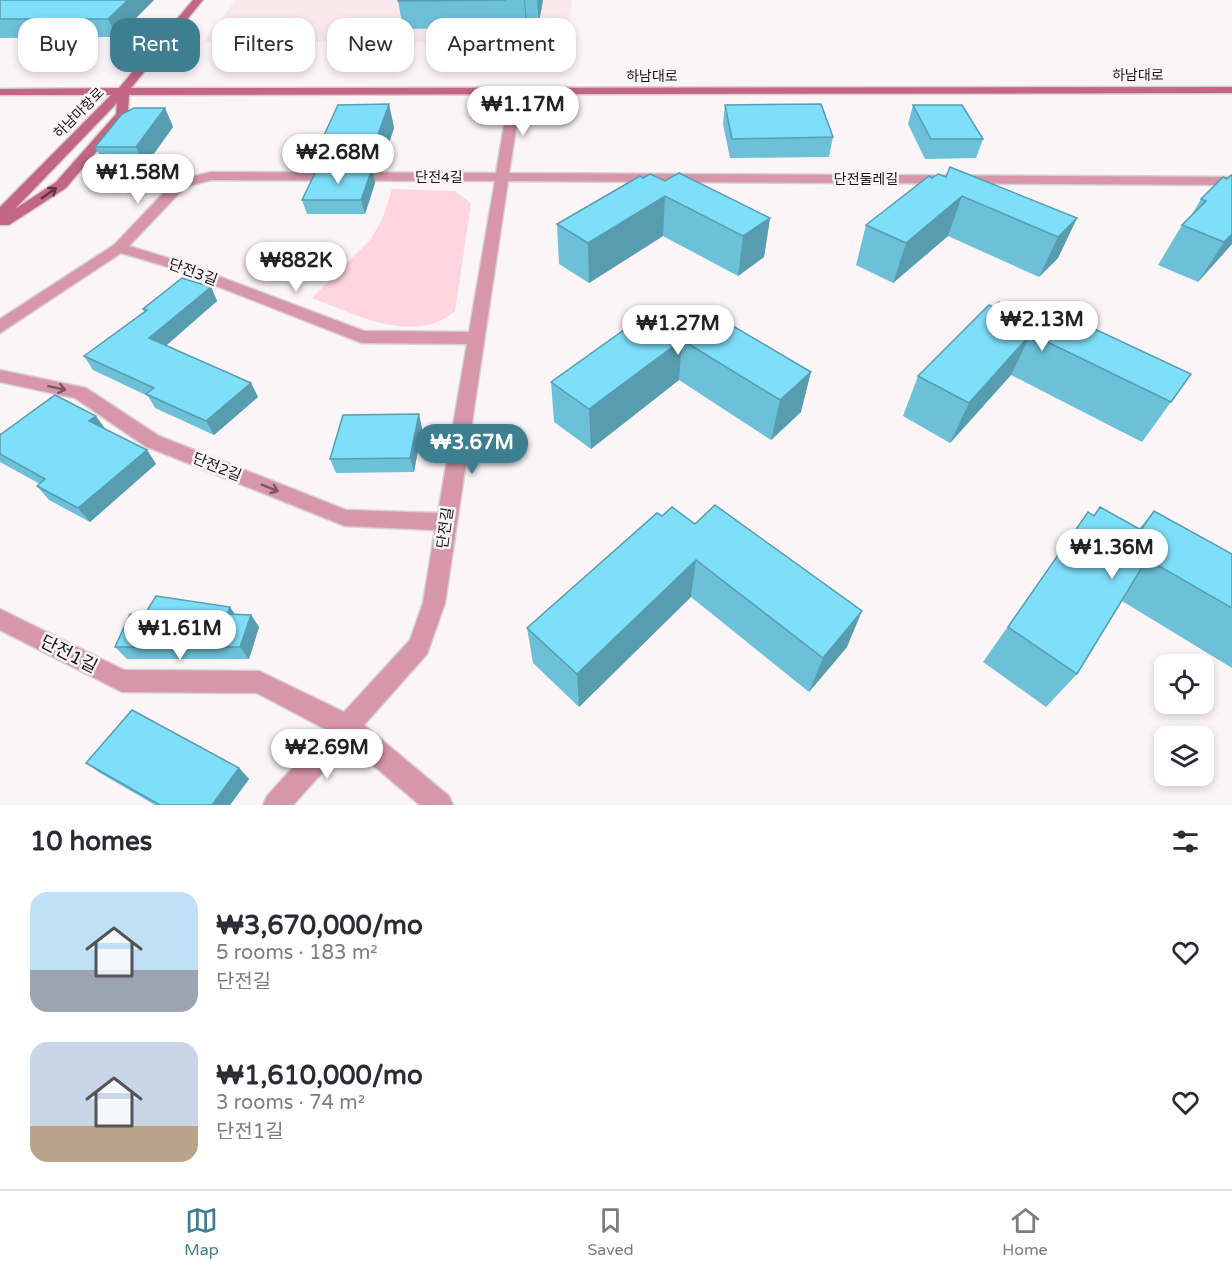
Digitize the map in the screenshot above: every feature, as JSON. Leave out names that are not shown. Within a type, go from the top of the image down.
[{"type":"main road","points":[[123,92],[198,0]]},
{"type":"main road","name":"하남대로","points":[[0,92],[1232,90]]},
{"type":"main road","name":"하남마항로","points":[[0,215],[33,184],[95,116],[123,92]]},
{"type":"main road","name":"하남마항로","points":[[0,224],[61,185],[122,114],[123,92]]},
{"type":"street","name":"단전길","points":[[276,805],[419,646],[434,603],[445,522],[516,91]]},
{"type":"street","name":"단전4길","points":[[118,248],[180,184],[211,176],[501,177]]},
{"type":"street","name":"단전둘레길","points":[[501,177],[1232,181]]},
{"type":"street","points":[[0,327],[118,248]]},
{"type":"street","name":"단전3길","points":[[118,248],[173,264],[362,337],[475,338]]},
{"type":"street","name":"단전2길","points":[[0,376],[80,393],[152,441],[345,518],[445,522]]},
{"type":"street","name":"단전1길","points":[[0,619],[122,681],[259,682],[345,726],[440,805]]},
{"type":"shaded area","points":[[236,0],[572,0],[570,18],[426,18],[426,42],[414,42],[414,18],[327,18],[327,42],[315,42],[315,18],[222,18]]},
{"type":"shaded area","points":[[212,31],[212,41],[204,41]]},
{"type":"shaded area","points":[[392,189],[455,191],[471,203],[455,311],[439,321],[422,326],[384,324],[312,298],[370,240],[382,220]]},
{"type":"building","points":[[0,0],[128,0],[108,19],[0,19]]},
{"type":"building","points":[[398,0],[506,0],[398,1]]},
{"type":"building","points":[[389,104],[374,146],[319,146],[338,105]]},
{"type":"building","points":[[821,104],[833,137],[732,139],[725,105]]},
{"type":"building","points":[[913,105],[962,105],[983,139],[931,139]]},
{"type":"building","points":[[134,108],[165,108],[136,147],[95,147],[122,114]]},
{"type":"building","points":[[950,167],[1077,218],[1058,237],[962,196],[906,243],[866,225],[929,176],[932,178],[938,174],[946,177]]},
{"type":"building","points":[[317,169],[372,169],[361,200],[302,200]]},
{"type":"building","points":[[679,173],[770,218],[743,236],[665,196],[588,243],[557,224],[640,176],[643,178],[650,174],[665,181]]},
{"type":"building","points":[[1231,175],[1232,234],[1224,242],[1182,225],[1206,201],[1201,199],[1223,177],[1227,179]]},
{"type":"building","points":[[182,278],[211,287],[149,338],[251,383],[206,421],[146,394],[154,388],[84,356],[147,310],[143,309]]},
{"type":"building","points":[[999,302],[1030,316],[1041,304],[1191,374],[1171,402],[1031,334],[969,403],[918,376],[989,305],[993,307]]},
{"type":"building","points":[[699,306],[811,372],[780,400],[682,340],[589,409],[551,382],[652,310],[656,313],[664,307],[682,318]]},
{"type":"building","points":[[55,395],[96,416],[89,421],[147,450],[78,508],[37,486],[45,479],[0,454],[0,435]]},
{"type":"building","points":[[419,414],[410,458],[330,459],[343,415]]},
{"type":"building","points":[[715,505],[862,611],[823,658],[696,560],[577,674],[527,628],[657,513],[662,516],[672,507],[695,524]]},
{"type":"building","points":[[1100,507],[1141,530],[1154,511],[1232,554],[1232,608],[1147,559],[1077,674],[1008,627],[1088,512],[1094,516]]},
{"type":"building","points":[[156,596],[230,607],[227,614],[251,615],[240,647],[115,647],[130,614],[145,614]]},
{"type":"building","points":[[132,710],[239,768],[212,805],[160,805],[86,763]]}]
